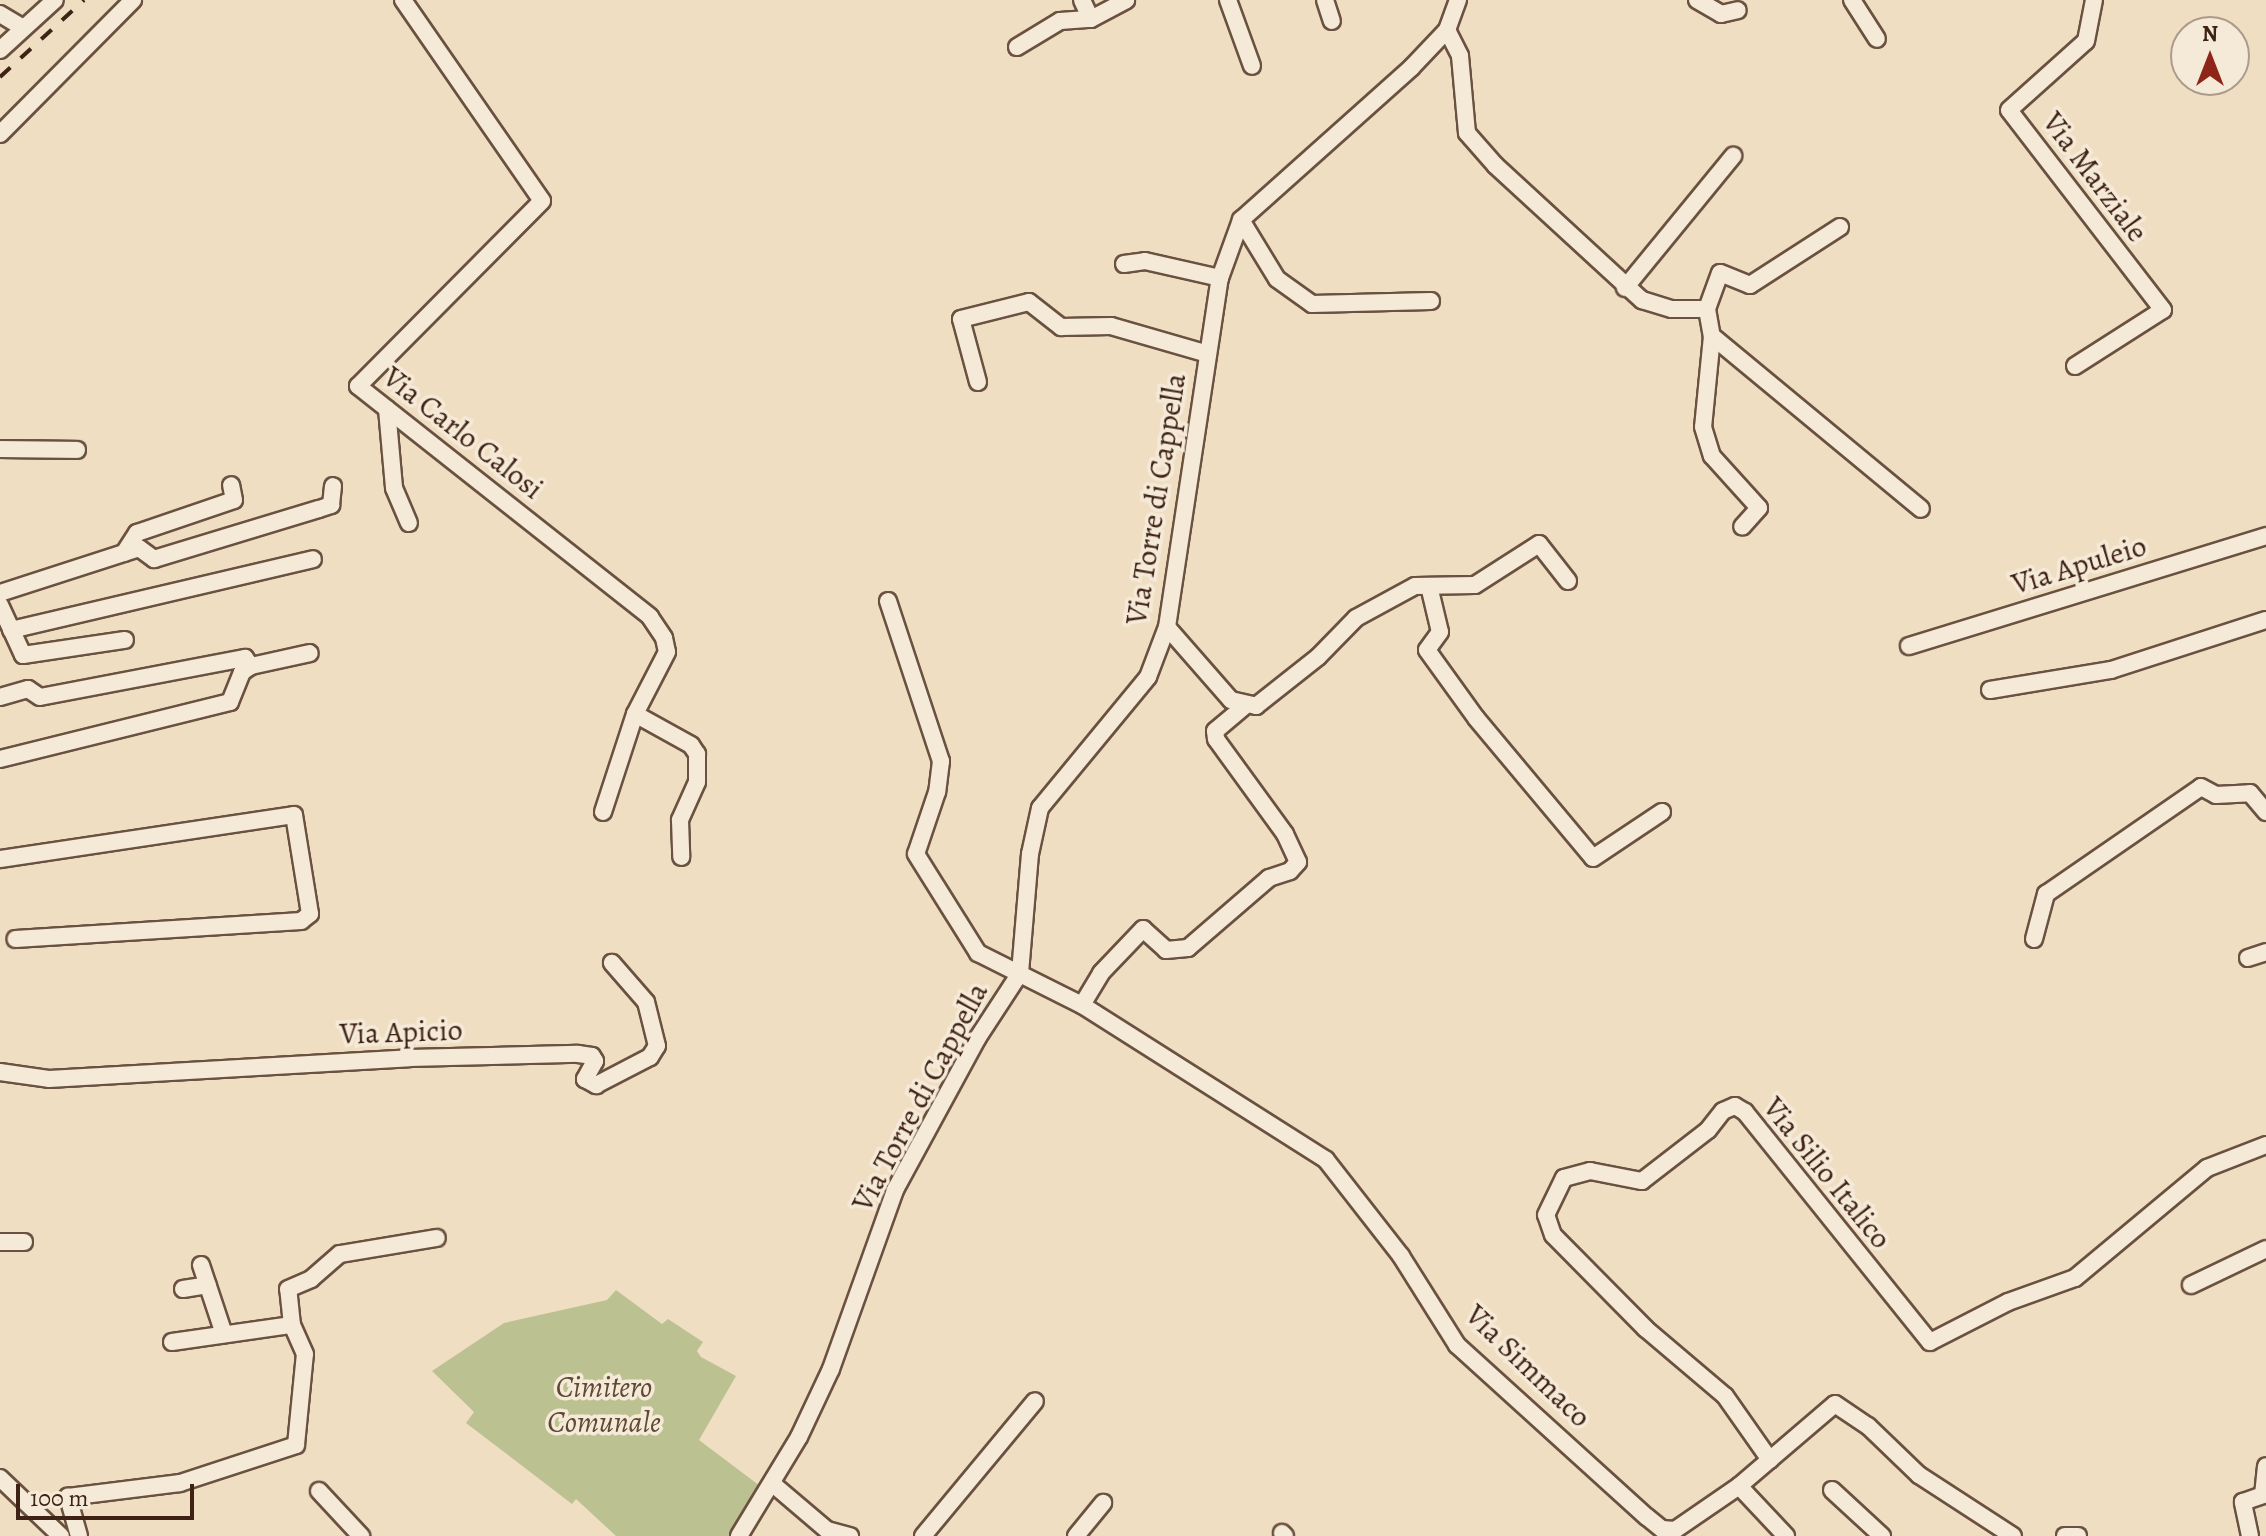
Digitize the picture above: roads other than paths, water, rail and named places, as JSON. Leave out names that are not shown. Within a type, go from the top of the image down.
[{"type":"street","points":[[0,50],[55,0]]},
{"type":"street","points":[[0,134],[133,0]]},
{"type":"street","name":"Via Carlo Calosi","points":[[403,0],[542,201],[358,386],[650,617],[667,652],[635,714],[603,812]]},
{"type":"street","points":[[1082,0],[1091,19]]},
{"type":"street","points":[[1017,47],[1060,21],[1091,19],[1126,0]]},
{"type":"street","points":[[1228,0],[1252,66]]},
{"type":"street","points":[[1325,0],[1332,21]]},
{"type":"street","name":"Via Torre di Cappella","points":[[739,1536],[774,1485],[831,1369],[895,1190],[977,1039],[1020,973],[1030,854],[1040,808],[1148,677],[1167,627],[1220,278],[1241,220],[1411,68],[1447,30],[1458,0]]},
{"type":"street","points":[[1697,0],[1721,14],[1738,10]]},
{"type":"street","points":[[1852,0],[1877,39]]},
{"type":"street","name":"Via Marziale","points":[[2075,366],[2163,310],[2009,110],[2086,41],[2094,0]]},
{"type":"street","points":[[0,14],[23,28]]},
{"type":"street","points":[[1447,30],[1462,66],[1467,133],[1625,288],[1642,300],[1672,309],[1707,309]]},
{"type":"street","points":[[1625,288],[1733,156]]},
{"type":"street","points":[[1241,220],[1277,279],[1312,304],[1431,301]]},
{"type":"street","points":[[1742,527],[1759,508],[1712,456],[1703,427],[1712,336],[1707,309],[1720,273],[1750,285],[1840,227]]},
{"type":"street","points":[[1124,264],[1145,261],[1220,278]]},
{"type":"street","points":[[978,382],[961,319],[1029,302],[1061,327],[1111,326],[1208,354]]},
{"type":"street","points":[[1712,336],[1921,509]]},
{"type":"street","points":[[387,409],[394,488],[409,523]]},
{"type":"street","points":[[0,449],[77,450]]},
{"type":"street","points":[[124,553],[137,533],[234,500],[231,485]]},
{"type":"street","points":[[0,593],[139,548],[154,559],[319,509],[331,505],[333,486]]},
{"type":"street","name":"Via Apuleio","points":[[1909,646],[2266,536]]},
{"type":"street","points":[[1082,1005],[1101,973],[1143,929],[1166,950],[1177,953],[1269,878],[1290,871],[1298,862],[1285,834],[1216,739],[1215,731],[1244,707],[1272,698],[1356,618],[1415,586],[1475,585],[1539,544],[1568,581]]},
{"type":"street","points":[[11,630],[313,559]]},
{"type":"street","points":[[1429,586],[1440,632],[1427,650],[1476,718],[1593,858],[1662,812]]},
{"type":"street","name":"Via Simmaco","points":[[888,601],[941,761],[937,792],[916,854],[978,953],[1082,1005],[1326,1160],[1401,1256],[1457,1345],[1662,1529],[1675,1530],[1739,1486],[1835,1404],[1842,1405],[1919,1475],[2013,1536]]},
{"type":"street","points":[[0,605],[23,655],[125,640]]},
{"type":"street","points":[[1990,690],[2111,670],[2266,620]]},
{"type":"street","points":[[1167,627],[1231,700],[1244,707]]},
{"type":"street","points":[[0,759],[230,702],[242,672],[251,666],[310,653]]},
{"type":"street","points":[[0,697],[28,689],[40,697],[245,658],[251,666]]},
{"type":"street","points":[[635,714],[691,745],[697,754],[697,782],[680,820],[681,857]]},
{"type":"street","points":[[2034,939],[2046,894],[2201,787],[2216,795],[2250,793],[2266,812]]},
{"type":"street","points":[[0,859],[294,815],[310,914],[301,921],[16,939]]},
{"type":"street","points":[[2248,958],[2266,952]]},
{"type":"street","name":"Via Apicio","points":[[0,1072],[49,1079],[409,1058],[578,1054],[592,1056],[595,1061],[585,1079],[596,1085],[650,1057],[657,1046],[646,1002],[612,963]]},
{"type":"street","name":"Via Silio Italico","points":[[1770,1460],[1725,1396],[1646,1329],[1553,1235],[1546,1215],[1564,1178],[1590,1171],[1642,1181],[1708,1130],[1723,1111],[1735,1106],[1745,1112],[1930,1342],[2008,1302],[2075,1278],[2207,1168],[2266,1145]]},
{"type":"street","points":[[79,1536],[68,1497],[180,1483],[296,1445],[305,1354],[292,1325],[288,1289],[311,1279],[340,1254],[437,1238]]},
{"type":"street","points":[[0,1242],[24,1242]]},
{"type":"street","points":[[2191,1285],[2266,1249]]},
{"type":"street","points":[[201,1265],[224,1334]]},
{"type":"street","points":[[183,1289],[208,1285]]},
{"type":"street","points":[[172,1342],[292,1325]]},
{"type":"street","points":[[923,1536],[1035,1401]]},
{"type":"street","points":[[2250,1536],[2243,1502],[2263,1495],[2266,1466]]},
{"type":"street","points":[[0,1478],[61,1536]]},
{"type":"street","points":[[774,1485],[827,1530],[850,1536]]},
{"type":"street","points":[[1739,1486],[1786,1536]]},
{"type":"street","points":[[1832,1490],[1882,1536]]},
{"type":"street","points":[[319,1491],[353,1534]]},
{"type":"street","points":[[1076,1536],[1103,1503]]},
{"type":"street","points":[[2065,1536],[2078,1536]]},
{"type":"railway","points":[[0,77],[84,0]]},
{"type":"park label","name":"Cimitero Comunale","points":[[604,1404]]}]
